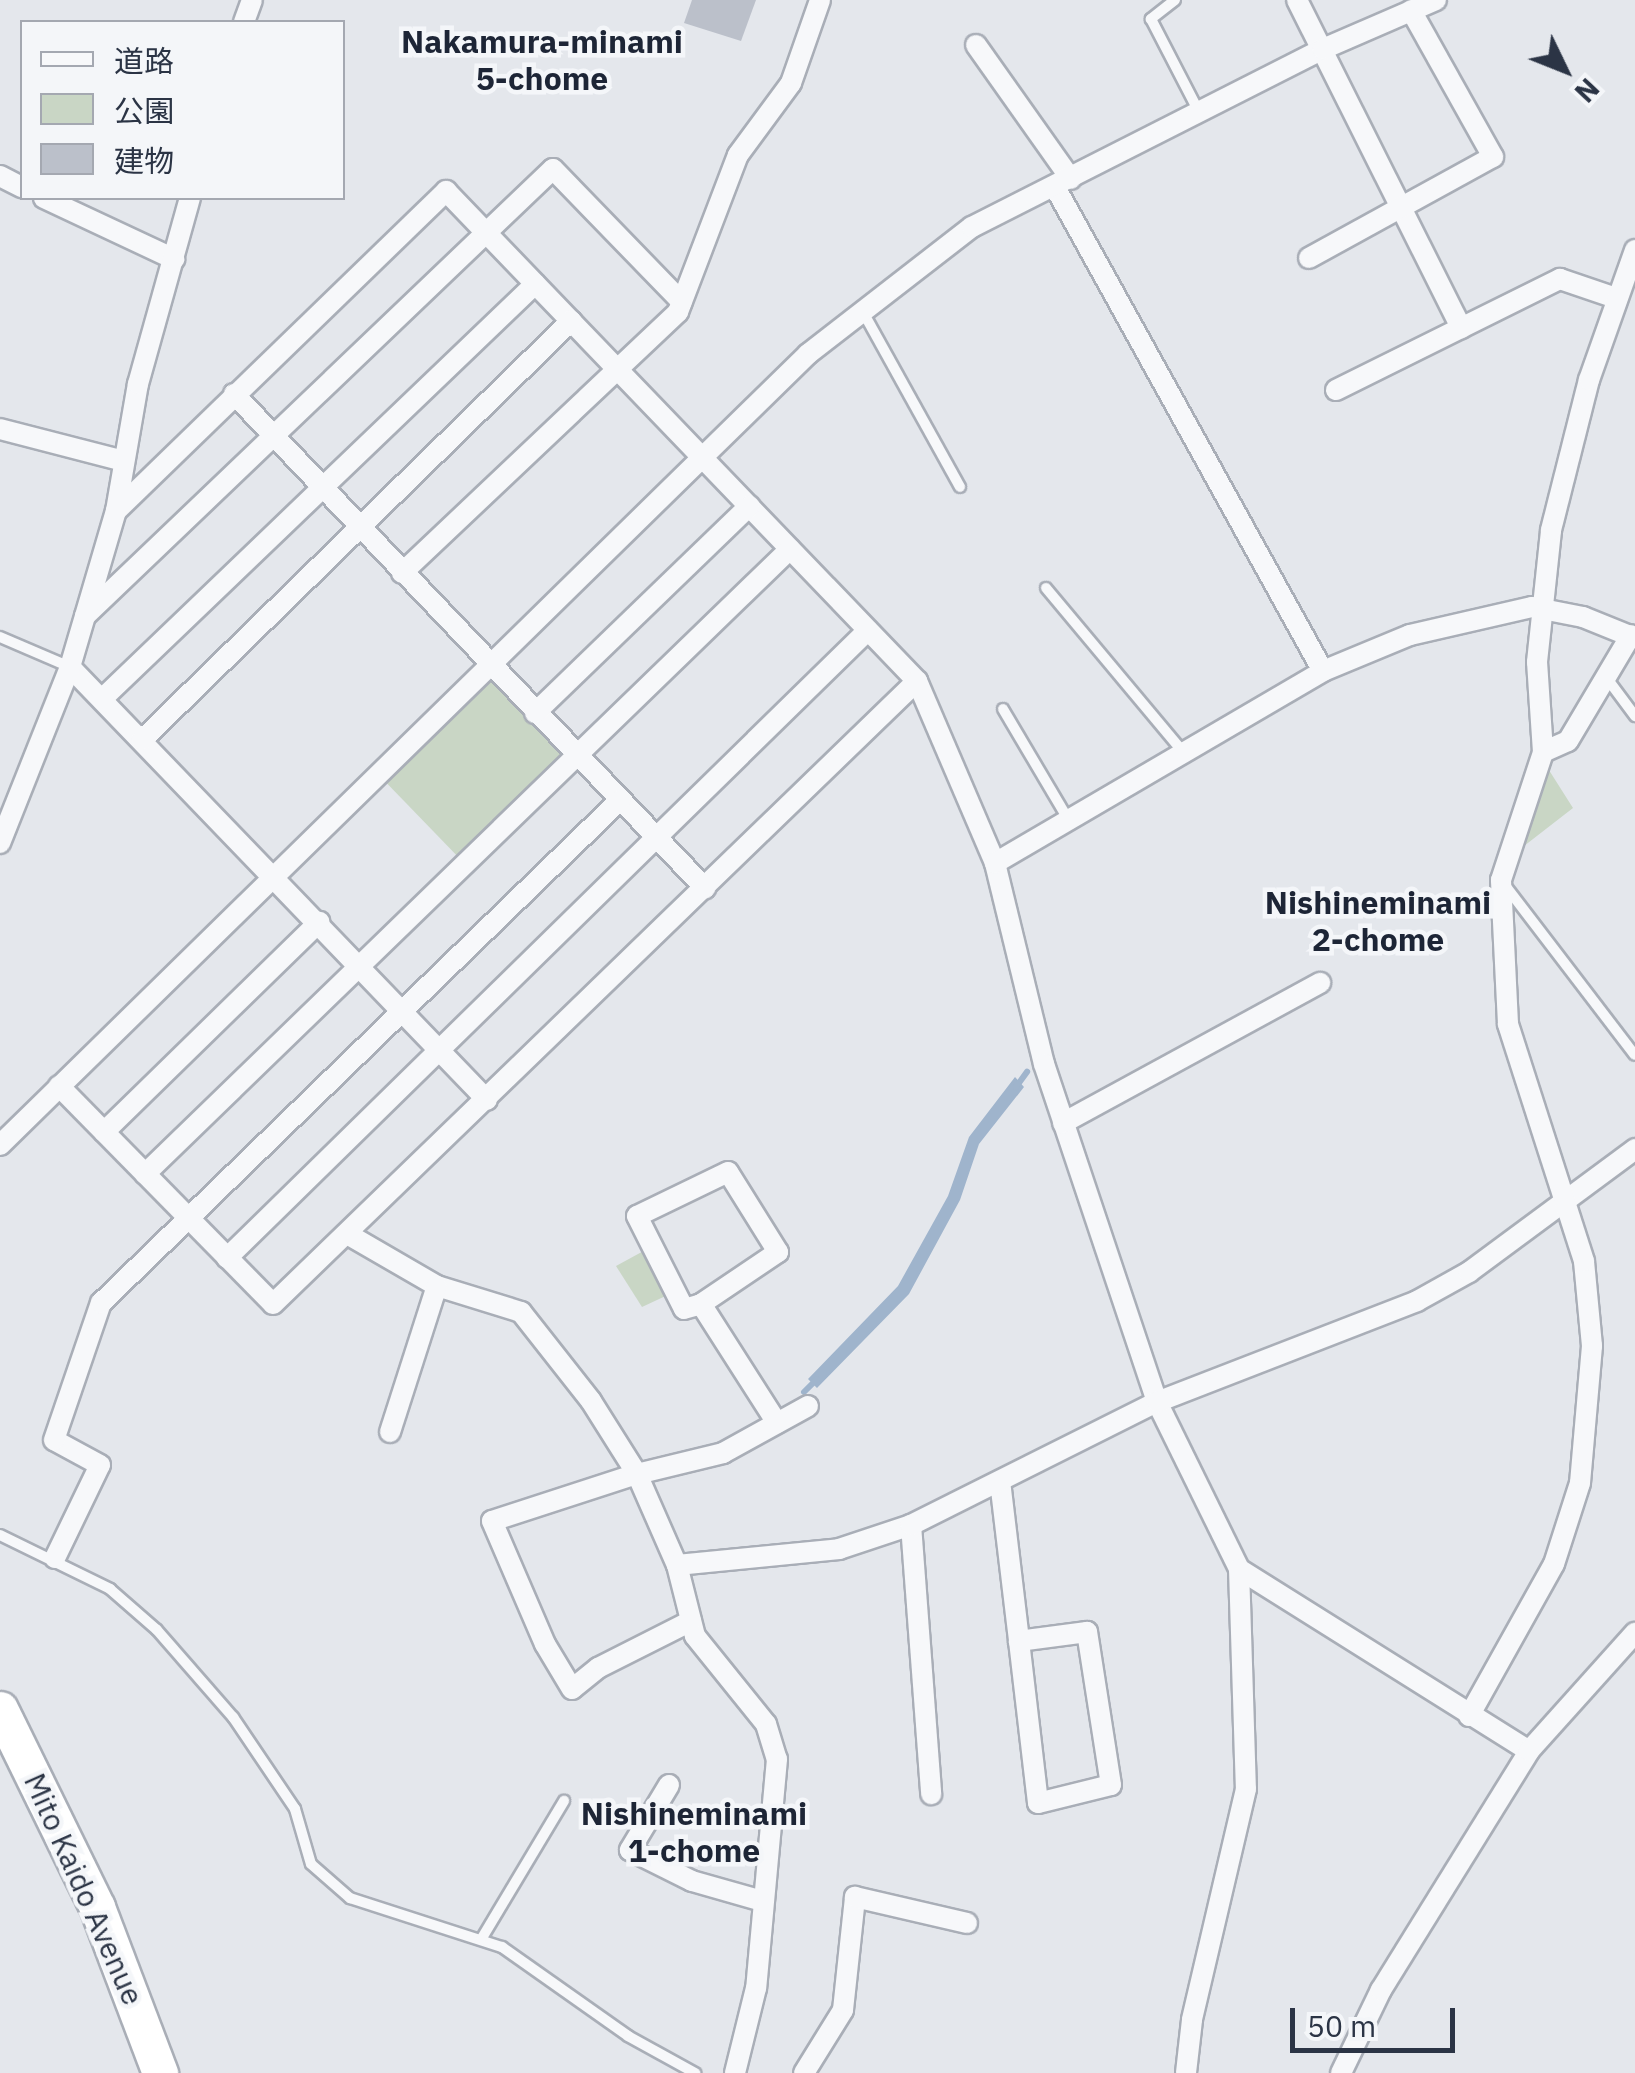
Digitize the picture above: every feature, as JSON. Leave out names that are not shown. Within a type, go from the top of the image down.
[{"type":"highway","name":"Mito Kaido Avenue","points":[[0,1708],[96,1907],[160,2073]]},
{"type":"street","points":[[402,573],[682,302],[738,155],[791,83],[820,0]]},
{"type":"street","points":[[1296,0],[1460,328]]},
{"type":"street","points":[[0,1145],[705,460],[808,354],[972,227],[1323,48],[1436,0]]},
{"type":"street","points":[[1308,258],[1403,211],[1493,157],[1410,10]]},
{"type":"street","points":[[976,45],[1063,183],[1323,671]]},
{"type":"street","points":[[85,616],[553,168],[682,302]]},
{"type":"street","points":[[116,511],[446,191],[917,681],[996,863],[1064,1123],[1157,1402],[1239,1569],[1246,1789],[1192,2020],[1186,2073]]},
{"type":"street","points":[[48,200],[174,259]]},
{"type":"street","points":[[0,843],[10,781],[70,667],[116,511],[124,461],[189,200]]},
{"type":"street","points":[[1469,1716],[1554,1564],[1580,1483],[1592,1346],[1584,1262],[1566,1196],[1535,1122],[1508,1024],[1501,880],[1543,752],[1537,662],[1546,609],[1551,530],[1616,298],[1635,250]]},
{"type":"street","points":[[1336,390],[1560,279],[1616,298]]},
{"type":"street","points":[[102,699],[536,284]]},
{"type":"street","points":[[142,740],[572,320]]},
{"type":"street","points":[[234,394],[490,668],[705,888]]},
{"type":"street","points":[[0,429],[124,461]]},
{"type":"street","points":[[534,713],[749,506]]},
{"type":"street","points":[[145,1174],[790,549]]},
{"type":"street","points":[[996,863],[1323,671],[1477,615],[1546,609],[1633,637],[1568,742],[1543,752]]},
{"type":"street","points":[[227,1258],[868,630]]},
{"type":"street","points":[[70,667],[276,876],[488,1100]]},
{"type":"street","points":[[59,1086],[272,1304],[349,1235],[917,681]]},
{"type":"street","points":[[55,1558],[100,1465],[54,1440],[101,1303],[620,800]]},
{"type":"street","points":[[104,1132],[319,922]]},
{"type":"street","points":[[1064,1123],[1320,983]]},
{"type":"street","points":[[677,1565],[839,1549],[912,1525],[1157,1402],[1417,1301],[1469,1272],[1566,1196],[1635,1149]]},
{"type":"street","points":[[728,1172],[778,1252],[700,1304],[684,1308],[637,1216],[728,1172]]},
{"type":"street","points":[[349,1235],[437,1286],[520,1312],[591,1401],[637,1474],[677,1565],[695,1636],[766,1724],[777,1759],[759,1900],[756,1988],[734,2073]]},
{"type":"street","points":[[390,1432],[437,1286]]},
{"type":"street","points":[[700,1304],[776,1424]]},
{"type":"street","points":[[691,1620],[572,1690],[544,1644],[492,1522],[637,1474],[723,1454],[808,1406]]},
{"type":"street","points":[[1000,1481],[1038,1803],[1111,1786],[1087,1632],[1019,1641]]},
{"type":"street","points":[[912,1525],[931,1794]]},
{"type":"street","points":[[1239,1569],[1529,1752]]},
{"type":"street","points":[[1341,2073],[1381,1990],[1529,1752],[1635,1633]]},
{"type":"street","points":[[668,1784],[630,1850],[692,1880],[759,1900]]},
{"type":"street","points":[[804,2073],[844,2010],[855,1896],[967,1922]]},
{"type":"lane","points":[[1175,0],[1151,19],[1199,112]]},
{"type":"lane","points":[[863,312],[960,487]]},
{"type":"lane","points":[[1046,588],[1183,752]]},
{"type":"lane","points":[[0,637],[70,667]]},
{"type":"lane","points":[[1606,677],[1635,716]]},
{"type":"lane","points":[[1003,709],[1068,819]]},
{"type":"lane","points":[[1501,880],[1511,884],[1635,1055]]},
{"type":"lane","points":[[0,1535],[55,1558],[110,1589],[158,1630],[233,1716],[295,1809],[311,1864],[350,1898],[482,1938],[695,2073]]},
{"type":"lane","points":[[482,1938],[564,1801]]},
{"type":"green space","points":[[487,671],[568,755],[460,859],[379,775]]},
{"type":"green space","points":[[1547,767],[1573,808],[1515,853],[1541,796]]},
{"type":"green space","points":[[649,1248],[672,1293],[642,1307],[616,1266]]},
{"type":"water","points":[[1015,1077],[1024,1087],[979,1144],[960,1200],[909,1294],[817,1388],[808,1379],[898,1286],[948,1196],[969,1137]]},
{"type":"building","points":[[692,0],[756,0],[741,41],[684,23]]},
{"type":"waterway","points":[[1016,1087],[1027,1072]]},
{"type":"waterway","points":[[804,1392],[817,1379]]},
{"type":"district","name":"Nakamura-minami 5-chome","points":[[542,60]]},
{"type":"district","name":"Nishineminami 2-chome","points":[[1378,922]]},
{"type":"district","name":"Nishineminami 1-chome","points":[[694,1832]]}]
